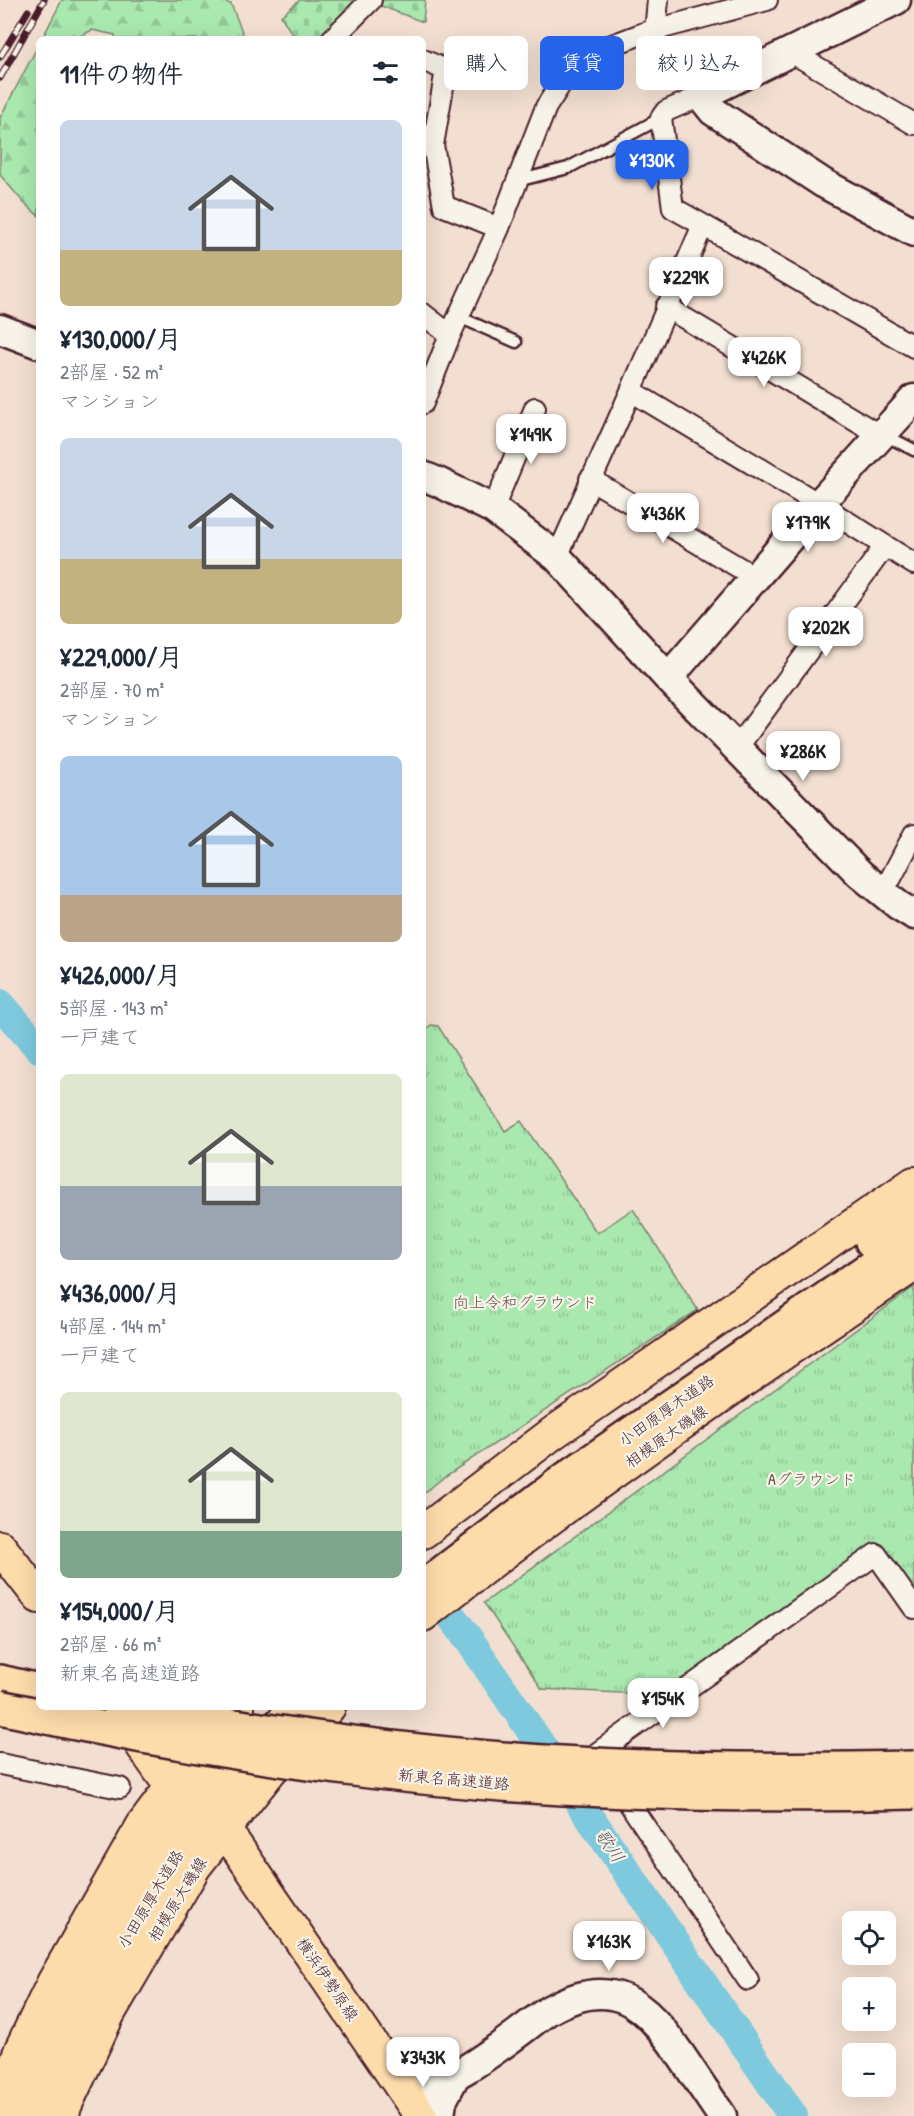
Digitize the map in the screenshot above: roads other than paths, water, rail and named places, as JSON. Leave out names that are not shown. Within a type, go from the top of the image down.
[{"type":"highway","name":"小田原厚木道路","points":[[433,1566],[561,1458],[914,1212]]},
{"type":"highway","name":"小田原厚木道路","points":[[433,1566],[569,1478],[914,1238]]},
{"type":"highway","points":[[0,1682],[36,1690]]},
{"type":"highway","name":"新東名高速道路","points":[[0,1707],[79,1725],[219,1749],[404,1774],[515,1784],[664,1792],[818,1795],[914,1792]]},
{"type":"highway","name":"新東名高速道路","points":[[136,1710],[372,1746],[514,1760],[665,1768],[820,1771],[914,1768]]},
{"type":"highway","name":"小田原厚木道路","points":[[18,2116],[68,1994],[140,1864],[189,1796],[237,1737],[263,1710]]},
{"type":"highway","name":"小田原厚木道路","points":[[43,2116],[90,2004],[160,1876],[202,1816],[262,1744],[294,1710]]},
{"type":"main road","name":"相模原大磯線","points":[[426,1600],[433,1566],[553,1433],[914,1183]]},
{"type":"main road","name":"相模原大磯線","points":[[433,1566],[610,1476],[817,1330],[914,1265]]},
{"type":"main road","points":[[0,1521],[36,1564]]},
{"type":"main road","points":[[0,1547],[36,1593]]},
{"type":"main road","points":[[121,1710],[168,1765],[140,1710]]},
{"type":"main road","points":[[0,2103],[21,2049],[52,1983],[143,1825],[194,1757],[235,1710]]},
{"type":"main road","name":"相模原大磯線","points":[[62,2116],[109,2013],[195,1866],[270,1771],[326,1710]]},
{"type":"main road","name":"横浜伊勢原線","points":[[399,2116],[228,1850],[421,2116]]},
{"type":"street","points":[[335,36],[371,0]]},
{"type":"street","points":[[655,32],[658,0]]},
{"type":"street","points":[[426,396],[499,228],[546,107],[573,65],[588,54],[644,33],[655,32],[767,0]]},
{"type":"street","points":[[896,0],[702,96],[666,111],[661,118],[673,208],[914,348]]},
{"type":"street","points":[[791,52],[914,124]]},
{"type":"street","points":[[426,61],[446,70],[433,145],[444,206],[499,228]]},
{"type":"street","points":[[702,96],[713,111],[823,183],[914,232]]},
{"type":"street","points":[[557,557],[703,225]]},
{"type":"street","points":[[666,307],[882,435]]},
{"type":"street","points":[[426,319],[455,326]]},
{"type":"street","points":[[0,329],[36,343]]},
{"type":"street","points":[[631,391],[914,564]]},
{"type":"street","points":[[668,678],[819,504],[914,399]]},
{"type":"street","points":[[493,509],[535,420]]},
{"type":"street","points":[[426,477],[493,509],[557,557],[668,678],[860,874],[914,915]]},
{"type":"street","points":[[590,479],[756,577]]},
{"type":"street","points":[[737,748],[885,546]]},
{"type":"street","points":[[881,892],[914,834]]},
{"type":"street","points":[[748,1980],[596,1754],[876,1554],[914,1608]]},
{"type":"street","points":[[0,1764],[120,1788]]},
{"type":"street","points":[[395,2078],[404,2086],[423,2088],[455,2076],[564,2001],[590,1994],[614,1996],[633,2002],[662,2028],[722,2116]]},
{"type":"street","points":[[440,2116],[442,2101],[455,2076]]},
{"type":"lane","points":[[517,181],[568,168],[661,118]]},
{"type":"lane","points":[[455,326],[516,342]]},
{"type":"lane","points":[[882,435],[914,450]]},
{"type":"waterway","name":"歌川","points":[[0,1004],[36,1045]]},
{"type":"waterway","name":"歌川","points":[[426,1582],[470,1641],[793,2116]]},
{"type":"railway","points":[[0,78],[44,0]]},
{"type":"railway","points":[[0,57],[28,11]]},
{"type":"park label","name":"向上令和グラウンド","points":[[525,1302]]},
{"type":"park label","name":"Aグラウンド","points":[[812,1479]]}]
